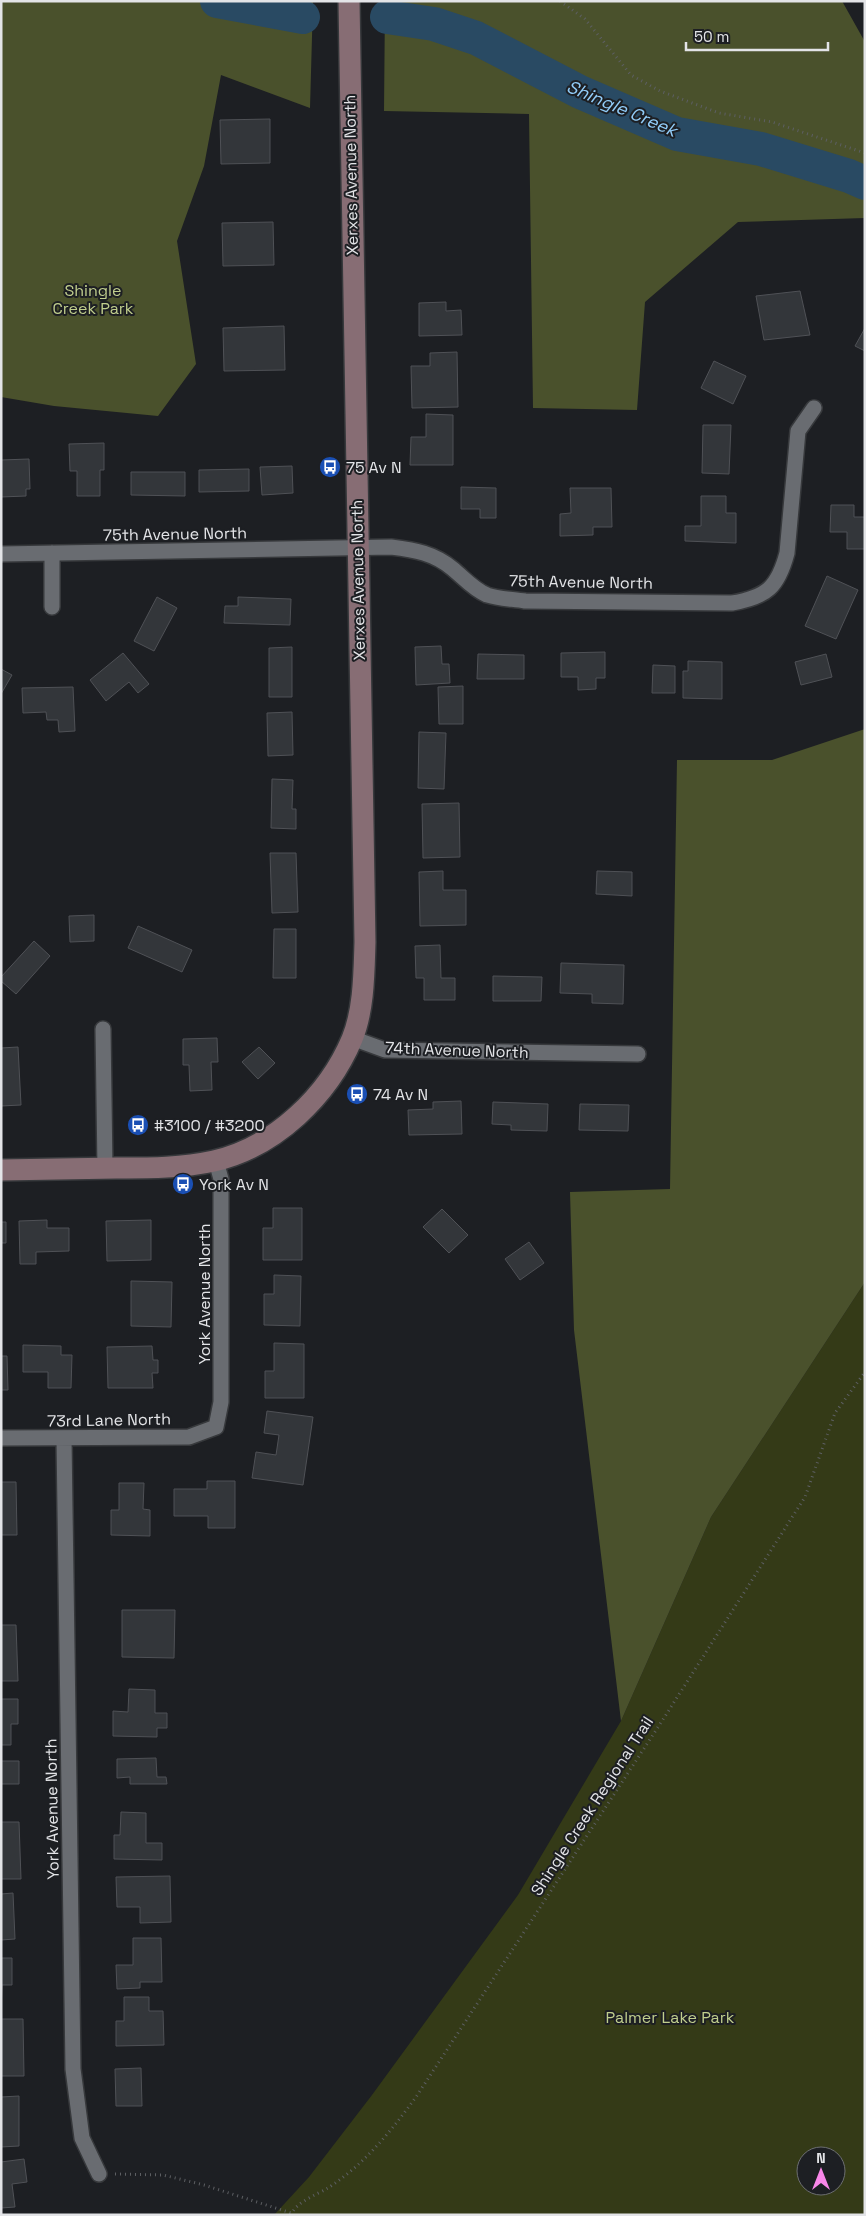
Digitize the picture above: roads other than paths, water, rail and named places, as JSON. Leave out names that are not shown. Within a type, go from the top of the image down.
[{"type":"street","name":"Xerxes Avenue North","points":[[349,1],[364,966],[362,994],[352,1038]]},
{"type":"street","name":"75th Avenue North","points":[[1,554],[392,547],[418,550],[436,557],[452,568],[470,585],[487,595],[501,598],[732,603],[753,599],[770,590],[782,573],[787,553],[798,431],[814,408]]},
{"type":"street","points":[[52,553],[52,606]]},
{"type":"street","points":[[103,1029],[105,1169]]},
{"type":"street","points":[[1,1170],[168,1168],[216,1160],[255,1145],[293,1119],[308,1105],[331,1077],[352,1038]]},
{"type":"street","name":"74th Avenue North","points":[[352,1038],[385,1050],[638,1054]]},
{"type":"street","name":"York Avenue North","points":[[216,1160],[221,1193],[221,1402],[216,1427]]},
{"type":"street","name":"73rd Lane North","points":[[1,1438],[189,1437],[216,1427]]},
{"type":"street","name":"York Avenue North","points":[[64,1439],[73,2069],[82,2138],[99,2174]]},
{"type":"waterway","name":"Shingle Creek","points":[[217,1],[303,17]]},
{"type":"waterway","name":"Shingle Creek","points":[[387,17],[434,24],[476,38],[580,92],[677,134],[761,149],[849,176],[865,183]]},
{"type":"place","name":"75 Av N","points":[[330,467]]},
{"type":"place","name":"74 Av N","points":[[357,1094]]},
{"type":"place","name":"#3100 / #3200","points":[[138,1125]]},
{"type":"place","name":"York Av N","points":[[183,1184]]},
{"type":"park label","name":"Shingle Creek Park","points":[[93,299]]},
{"type":"park label","name":"Palmer Lake Park","points":[[670,2017]]}]
